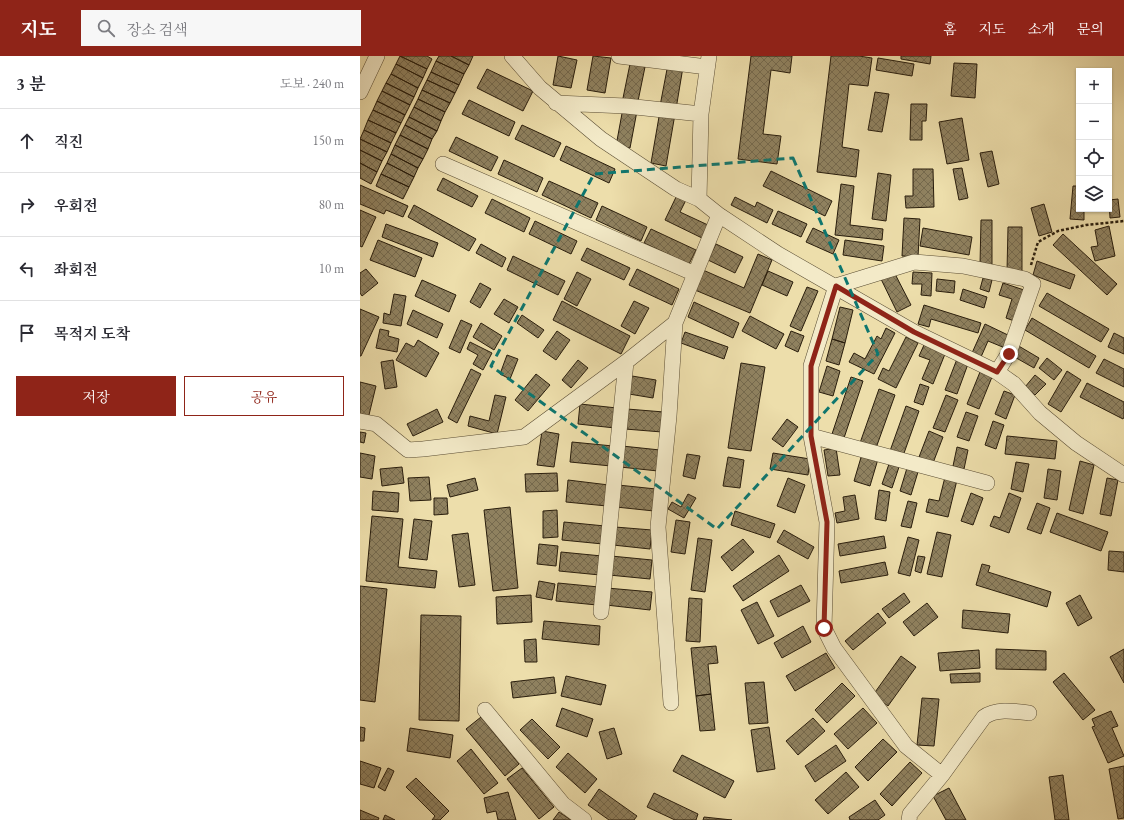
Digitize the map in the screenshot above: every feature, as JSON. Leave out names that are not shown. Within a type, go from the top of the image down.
[{"type":"street","points":[[360,92],[365,72],[377,56]]},
{"type":"street","points":[[512,56],[540,88],[556,103],[601,139],[676,189],[699,199],[719,215],[778,254],[914,332],[997,372],[1014,384],[1040,413],[1076,443],[1124,475]]},
{"type":"street","points":[[619,56],[708,62],[701,114],[699,199]]},
{"type":"street","points":[[556,103],[626,106],[701,114]]},
{"type":"street","points":[[443,164],[695,274]]},
{"type":"street","points":[[671,703],[658,527],[669,416],[675,323],[719,215]]},
{"type":"street","points":[[836,286],[914,262],[963,266],[1025,280],[1032,284],[1009,354],[997,372]]},
{"type":"street","points":[[836,286],[811,366],[811,436],[827,522],[824,628],[834,648],[906,746],[942,775]]},
{"type":"street","points":[[360,421],[376,424],[408,450],[524,437],[626,362],[675,323]]},
{"type":"street","points":[[601,612],[626,362]]},
{"type":"street","points":[[811,436],[987,483]]},
{"type":"street","points":[[485,710],[564,804],[584,820]]},
{"type":"street","points":[[909,820],[910,814],[942,775],[984,717],[990,713],[1013,711],[1029,713]]},
{"type":"path","points":[[1025,280],[1038,242],[1058,231],[1086,225],[1124,221]]},
{"type":"highlighted area","points":[[793,158],[878,354],[717,529],[491,366],[594,174]]},
{"type":"building","points":[[400,56],[427,69],[423,78],[396,64]]},
{"type":"building","points":[[400,56],[427,56],[432,59],[427,69]]},
{"type":"building","points":[[439,56],[451,56],[469,65],[464,74],[436,61]]},
{"type":"building","points":[[451,56],[473,56],[469,65]]},
{"type":"building","points":[[558,56],[577,60],[571,88],[553,85]]},
{"type":"building","points":[[593,56],[611,58],[605,93],[587,90]]},
{"type":"building","points":[[751,56],[792,56],[790,73],[771,70],[763,134],[781,136],[777,164],[738,159]]},
{"type":"building","points":[[831,56],[859,56],[872,58],[868,86],[849,84],[842,147],[859,150],[856,177],[817,172]]},
{"type":"building","points":[[901,56],[931,56],[930,64],[901,59]]},
{"type":"building","points":[[878,58],[914,64],[912,76],[876,70]]},
{"type":"building","points":[[631,59],[646,62],[637,106],[622,103]]},
{"type":"building","points":[[436,61],[464,74],[459,85],[431,72]]},
{"type":"building","points":[[954,63],[977,64],[975,98],[951,96]]},
{"type":"building","points":[[396,64],[423,78],[418,88],[391,74]]},
{"type":"building","points":[[668,64],[683,67],[676,109],[660,106]]},
{"type":"building","points":[[487,69],[533,91],[523,111],[477,88]]},
{"type":"building","points":[[431,72],[459,85],[455,93],[427,80]]},
{"type":"building","points":[[391,74],[418,88],[414,97],[386,83]]},
{"type":"building","points":[[427,80],[455,93],[450,103],[422,90]]},
{"type":"building","points":[[386,83],[414,97],[410,105],[382,91]]},
{"type":"building","points":[[422,90],[450,103],[445,112],[418,99]]},
{"type":"building","points":[[382,91],[410,105],[405,115],[377,101]]},
{"type":"building","points":[[875,92],[889,94],[882,132],[868,130]]},
{"type":"building","points":[[418,99],[445,112],[441,121],[414,107]]},
{"type":"building","points":[[469,100],[515,122],[509,136],[462,114]]},
{"type":"building","points":[[377,101],[405,115],[401,123],[373,110]]},
{"type":"building","points":[[911,104],[927,104],[926,121],[922,121],[922,140],[910,140]]},
{"type":"building","points":[[414,107],[441,121],[437,131],[409,117]]},
{"type":"building","points":[[623,108],[637,111],[630,148],[616,146]]},
{"type":"building","points":[[373,110],[401,123],[396,133],[368,120]]},
{"type":"building","points":[[660,111],[675,114],[666,166],[651,163]]},
{"type":"building","points":[[409,117],[437,131],[432,139],[405,125]]},
{"type":"building","points":[[962,118],[969,160],[947,164],[939,122]]},
{"type":"building","points":[[368,120],[396,133],[391,143],[364,130]]},
{"type":"building","points":[[405,125],[432,139],[428,149],[400,135]]},
{"type":"building","points":[[522,125],[561,143],[554,157],[515,139]]},
{"type":"building","points":[[364,130],[391,143],[387,152],[360,139]]},
{"type":"building","points":[[400,135],[428,149],[423,159],[395,145]]},
{"type":"building","points":[[456,137],[498,157],[491,171],[449,151]]},
{"type":"building","points":[[360,139],[387,152],[382,161],[360,150]]},
{"type":"building","points":[[395,145],[423,159],[418,168],[391,154]]},
{"type":"building","points":[[566,146],[615,169],[609,183],[560,160]]},
{"type":"building","points":[[360,150],[382,161],[377,172],[360,163]]},
{"type":"building","points":[[992,151],[999,184],[988,187],[980,153]]},
{"type":"building","points":[[391,154],[418,168],[414,177],[387,163]]},
{"type":"building","points":[[504,160],[543,178],[537,192],[498,174]]},
{"type":"building","points":[[360,163],[377,172],[371,184],[360,178]]},
{"type":"building","points":[[387,163],[414,177],[409,187],[381,174]]},
{"type":"building","points":[[962,168],[968,198],[959,200],[953,169]]},
{"type":"building","points":[[913,169],[933,169],[934,207],[906,208],[905,196],[913,196]]},
{"type":"building","points":[[771,171],[832,201],[825,216],[763,186]]},
{"type":"building","points":[[878,173],[891,175],[886,221],[872,219]]},
{"type":"building","points":[[381,174],[409,187],[403,199],[376,186]]},
{"type":"building","points":[[443,178],[478,196],[472,207],[437,190]]},
{"type":"building","points":[[549,181],[598,203],[591,218],[542,195]]},
{"type":"building","points":[[841,184],[854,186],[850,225],[883,229],[882,240],[835,235]]},
{"type":"building","points":[[360,185],[408,206],[403,217],[386,210],[384,214],[360,204]]},
{"type":"building","points":[[1073,186],[1076,186],[1076,212],[1084,212],[1084,220],[1070,219]]},
{"type":"building","points":[[677,195],[686,200],[680,212],[708,225],[702,238],[665,220]]},
{"type":"building","points":[[735,197],[755,207],[757,202],[773,210],[767,223],[731,205]]},
{"type":"building","points":[[492,199],[530,218],[524,232],[485,213]]},
{"type":"building","points":[[1118,199],[1120,217],[1110,218],[1110,212],[1112,212],[1112,200]]},
{"type":"building","points":[[1044,204],[1052,232],[1039,236],[1031,208]]},
{"type":"building","points":[[414,205],[476,239],[469,251],[408,217]]},
{"type":"building","points":[[602,206],[647,227],[641,241],[596,220]]},
{"type":"building","points":[[360,210],[376,217],[362,247],[360,246]]},
{"type":"building","points":[[778,211],[807,224],[801,237],[772,224]]},
{"type":"building","points":[[904,218],[920,219],[918,257],[902,256]]},
{"type":"building","points":[[981,220],[992,220],[992,265],[980,265]]},
{"type":"building","points":[[535,221],[577,241],[571,254],[529,234]]},
{"type":"building","points":[[386,224],[438,243],[433,257],[382,237]]},
{"type":"building","points":[[1109,226],[1115,256],[1095,261],[1091,247],[1098,246],[1095,230]]},
{"type":"building","points":[[1008,227],[1022,227],[1022,271],[1007,271]]},
{"type":"building","points":[[813,228],[839,240],[833,254],[806,242]]},
{"type":"building","points":[[923,228],[972,237],[969,255],[920,246]]},
{"type":"building","points":[[651,229],[696,250],[689,264],[644,243]]},
{"type":"building","points":[[1063,234],[1117,284],[1107,295],[1053,245]]},
{"type":"building","points":[[378,240],[422,258],[415,277],[370,260]]},
{"type":"building","points":[[845,240],[884,246],[882,261],[843,255]]},
{"type":"building","points":[[481,244],[506,258],[502,267],[476,253]]},
{"type":"building","points":[[716,244],[743,257],[735,273],[708,260]]},
{"type":"building","points":[[587,248],[630,268],[624,280],[581,260]]},
{"type":"building","points":[[758,254],[772,260],[750,313],[695,290],[703,270],[744,288]]},
{"type":"building","points":[[513,256],[565,281],[558,295],[507,270]]},
{"type":"building","points":[[1037,261],[1075,275],[1070,289],[1033,275]]},
{"type":"building","points":[[366,269],[378,283],[362,296],[360,293],[360,273]]},
{"type":"building","points":[[637,269],[679,289],[672,305],[629,285]]},
{"type":"building","points":[[768,271],[793,282],[787,296],[762,285]]},
{"type":"building","points":[[577,272],[591,279],[577,306],[564,299]]},
{"type":"building","points":[[894,272],[911,305],[897,312],[881,279]]},
{"type":"building","points":[[913,272],[932,273],[931,296],[921,295],[922,284],[912,284]]},
{"type":"building","points":[[983,278],[992,280],[989,292],[980,289]]},
{"type":"building","points":[[937,279],[955,281],[954,293],[936,291]]},
{"type":"building","points":[[422,280],[456,295],[449,312],[415,296]]},
{"type":"building","points":[[480,283],[491,289],[480,308],[470,302]]},
{"type":"building","points":[[1003,283],[1027,291],[1017,322],[1006,318],[1012,299],[999,295]]},
{"type":"building","points":[[807,287],[818,291],[801,331],[790,326]]},
{"type":"building","points":[[963,289],[987,297],[984,308],[960,300]]},
{"type":"building","points":[[1047,293],[1109,329],[1101,342],[1039,306]]},
{"type":"building","points":[[394,294],[406,296],[401,326],[383,323],[384,313],[390,315]]},
{"type":"building","points":[[504,299],[518,307],[509,323],[494,314]]},
{"type":"building","points":[[562,301],[630,336],[621,354],[553,320]]},
{"type":"building","points":[[634,301],[649,308],[635,334],[621,326]]},
{"type":"building","points":[[694,302],[739,323],[733,338],[688,317]]},
{"type":"building","points":[[924,305],[981,323],[978,333],[931,319],[929,327],[918,324]]},
{"type":"building","points":[[840,307],[853,310],[845,343],[832,339]]},
{"type":"building","points":[[360,309],[379,317],[361,356],[360,356]]},
{"type":"building","points":[[413,310],[443,324],[437,338],[407,324]]},
{"type":"building","points":[[522,315],[544,330],[538,338],[517,323]]},
{"type":"building","points":[[750,316],[784,334],[776,349],[742,331]]},
{"type":"building","points":[[1032,318],[1096,356],[1089,368],[1025,330]]},
{"type":"building","points":[[461,320],[472,325],[460,353],[449,348]]},
{"type":"building","points":[[481,323],[502,336],[494,350],[473,337]]},
{"type":"building","points":[[985,324],[1010,336],[1005,348],[988,341],[981,357],[972,353]]},
{"type":"building","points":[[886,328],[895,333],[874,374],[849,362],[854,353],[865,359],[877,336],[881,339]]},
{"type":"building","points":[[380,329],[389,331],[388,336],[399,339],[397,352],[376,348]]},
{"type":"building","points":[[557,331],[570,340],[556,360],[543,351]]},
{"type":"building","points":[[791,331],[804,336],[798,352],[785,346]]},
{"type":"building","points":[[685,332],[728,347],[724,359],[681,343]]},
{"type":"building","points":[[1114,333],[1124,338],[1124,354],[1108,347]]},
{"type":"building","points":[[906,337],[918,343],[896,388],[878,379],[883,368],[889,371]]},
{"type":"building","points":[[832,339],[845,343],[839,365],[826,361]]},
{"type":"building","points":[[418,340],[439,353],[426,377],[396,360],[406,343],[414,347]]},
{"type":"building","points":[[470,342],[492,353],[483,370],[473,364],[478,355],[467,349]]},
{"type":"building","points":[[924,345],[945,354],[933,384],[922,379],[930,360],[919,356]]},
{"type":"building","points":[[1017,345],[1039,358],[1034,368],[1011,355]]},
{"type":"building","points":[[507,355],[518,359],[510,379],[500,374]]},
{"type":"building","points":[[1047,358],[1062,370],[1054,380],[1039,368]]},
{"type":"building","points":[[957,359],[968,364],[957,394],[945,390]]},
{"type":"building","points":[[1104,359],[1124,369],[1124,387],[1096,373]]},
{"type":"building","points":[[393,360],[397,387],[385,389],[381,362]]},
{"type":"building","points":[[578,360],[588,368],[571,388],[562,380]]},
{"type":"building","points":[[741,363],[765,367],[751,451],[728,448]]},
{"type":"building","points":[[827,366],[840,371],[833,396],[819,392]]},
{"type":"building","points":[[471,369],[481,374],[457,423],[448,418]]},
{"type":"building","points":[[1067,371],[1081,380],[1061,412],[1048,404]]},
{"type":"building","points":[[980,372],[992,377],[979,409],[967,404]]},
{"type":"building","points":[[536,374],[550,385],[528,411],[515,400]]},
{"type":"building","points":[[1035,375],[1046,384],[1035,395],[1025,387]]},
{"type":"building","points":[[632,376],[656,380],[653,398],[629,394]]},
{"type":"building","points":[[851,377],[863,381],[844,438],[832,434]]},
{"type":"building","points":[[360,382],[376,386],[368,419],[360,417]]},
{"type":"building","points":[[1087,383],[1124,402],[1123,419],[1080,397]]},
{"type":"building","points":[[920,384],[929,387],[923,405],[914,402]]},
{"type":"building","points":[[879,389],[895,395],[876,448],[860,443]]},
{"type":"building","points":[[1004,391],[1015,395],[1006,419],[995,414]]},
{"type":"building","points":[[495,395],[506,397],[497,434],[468,426],[470,416],[489,421]]},
{"type":"building","points":[[946,395],[958,400],[945,432],[933,428]]},
{"type":"building","points":[[580,404],[617,408],[615,428],[578,424]]},
{"type":"building","points":[[906,406],[919,411],[903,456],[890,451]]},
{"type":"building","points":[[437,409],[443,422],[413,436],[407,424]]},
{"type":"building","points":[[627,409],[664,412],[662,432],[625,429]]},
{"type":"building","points":[[966,412],[978,416],[969,441],[957,437]]},
{"type":"building","points":[[787,419],[798,427],[783,447],[772,439]]},
{"type":"building","points":[[993,421],[1004,425],[996,449],[985,445]]},
{"type":"building","points":[[542,431],[559,434],[554,467],[537,465]]},
{"type":"building","points":[[929,431],[943,437],[933,463],[919,457]]},
{"type":"building","points":[[360,432],[366,433],[364,443],[360,442]]},
{"type":"building","points":[[1007,436],[1057,441],[1055,459],[1005,454]]},
{"type":"building","points":[[572,442],[613,446],[611,466],[570,462]]},
{"type":"building","points":[[622,446],[660,450],[658,471],[620,467]]},
{"type":"building","points":[[957,447],[968,450],[964,469],[953,466]]},
{"type":"building","points":[[836,448],[840,475],[828,476],[824,450]]},
{"type":"building","points":[[360,453],[375,456],[372,479],[360,477]]},
{"type":"building","points":[[773,453],[810,459],[808,475],[770,469]]},
{"type":"building","points":[[687,454],[700,456],[695,479],[683,476]]},
{"type":"building","points":[[862,454],[878,459],[870,486],[854,481]]},
{"type":"building","points":[[728,457],[744,460],[740,488],[723,486]]},
{"type":"building","points":[[1080,461],[1094,465],[1083,514],[1069,510]]},
{"type":"building","points":[[1016,462],[1029,464],[1023,492],[1011,489]]},
{"type":"building","points":[[889,464],[899,467],[892,488],[882,484]]},
{"type":"building","points":[[402,467],[404,483],[382,486],[380,469]]},
{"type":"building","points":[[907,468],[918,472],[911,495],[900,491]]},
{"type":"building","points":[[1048,469],[1061,471],[1057,500],[1044,498]]},
{"type":"building","points":[[557,473],[558,491],[526,492],[525,474]]},
{"type":"building","points":[[429,477],[431,500],[410,501],[408,478]]},
{"type":"building","points":[[945,477],[957,480],[948,517],[926,512],[929,499],[939,501]]},
{"type":"building","points":[[475,478],[478,490],[450,497],[447,485]]},
{"type":"building","points":[[788,478],[805,485],[795,513],[777,506]]},
{"type":"building","points":[[1107,478],[1118,480],[1111,516],[1100,514]]},
{"type":"building","points":[[568,480],[609,485],[607,506],[566,502]]},
{"type":"building","points":[[618,485],[656,489],[654,511],[616,507]]},
{"type":"building","points":[[879,490],[890,492],[886,521],[875,519]]},
{"type":"building","points":[[373,491],[399,493],[398,512],[372,510]]},
{"type":"building","points":[[971,493],[983,498],[973,525],[961,521]]},
{"type":"building","points":[[1009,493],[1021,498],[1009,533],[990,526],[994,516],[1000,518]]},
{"type":"building","points":[[688,494],[696,498],[684,518],[668,509],[672,502],[681,507]]},
{"type":"building","points":[[855,495],[859,519],[837,523],[835,513],[845,511],[843,497]]},
{"type":"building","points":[[434,498],[447,498],[448,514],[434,515]]},
{"type":"building","points":[[908,501],[917,503],[911,528],[901,526]]},
{"type":"building","points":[[1037,503],[1050,508],[1041,534],[1027,529]]},
{"type":"building","points":[[510,507],[518,588],[493,591],[484,510]]},
{"type":"building","points":[[557,510],[558,537],[543,538],[543,511]]},
{"type":"building","points":[[735,511],[775,524],[770,538],[731,525]]},
{"type":"building","points":[[1057,513],[1108,532],[1101,551],[1050,532]]},
{"type":"building","points":[[372,516],[403,519],[398,567],[437,571],[435,588],[366,581]]},
{"type":"building","points":[[414,519],[432,521],[427,560],[409,558]]},
{"type":"building","points":[[676,520],[690,522],[685,554],[671,552]]},
{"type":"building","points":[[564,522],[605,526],[603,544],[562,540]]},
{"type":"building","points":[[615,527],[652,530],[650,549],[613,545]]},
{"type":"building","points":[[784,530],[814,547],[808,559],[777,542]]},
{"type":"building","points":[[937,532],[951,535],[942,577],[927,574]]},
{"type":"building","points":[[468,533],[475,585],[459,587],[452,535]]},
{"type":"building","points":[[884,536],[886,548],[840,556],[838,544]]},
{"type":"building","points":[[908,537],[919,540],[910,576],[898,573]]},
{"type":"building","points":[[698,538],[712,540],[705,592],[691,590]]},
{"type":"building","points":[[743,539],[754,552],[732,571],[721,557]]},
{"type":"building","points":[[539,544],[558,546],[556,566],[537,564]]},
{"type":"building","points":[[1109,551],[1124,552],[1124,572],[1108,570]]},
{"type":"building","points":[[561,552],[602,556],[600,575],[559,571]]},
{"type":"building","points":[[779,555],[789,571],[743,601],[733,586]]},
{"type":"building","points":[[611,556],[652,560],[650,579],[609,575]]},
{"type":"building","points":[[918,556],[925,557],[921,573],[915,571]]},
{"type":"building","points":[[885,562],[888,575],[841,583],[839,571]]},
{"type":"building","points":[[982,564],[990,566],[988,572],[1051,592],[1047,607],[976,585]]},
{"type":"building","points":[[539,581],[555,584],[552,600],[536,597]]},
{"type":"building","points":[[558,583],[599,587],[597,605],[556,601]]},
{"type":"building","points":[[801,585],[810,601],[778,617],[770,601]]},
{"type":"building","points":[[360,586],[387,589],[375,702],[360,700]]},
{"type":"building","points":[[607,588],[652,592],[650,610],[606,605]]},
{"type":"building","points":[[904,593],[910,602],[889,618],[882,609]]},
{"type":"building","points":[[531,595],[532,622],[497,624],[496,597]]},
{"type":"building","points":[[1080,595],[1092,618],[1078,626],[1066,603]]},
{"type":"building","points":[[689,598],[702,599],[700,642],[686,641]]},
{"type":"building","points":[[757,602],[774,636],[758,644],[741,610]]},
{"type":"building","points":[[927,603],[938,617],[914,636],[903,622]]},
{"type":"building","points":[[963,610],[1010,614],[1008,633],[962,628]]},
{"type":"building","points":[[878,613],[886,623],[853,650],[845,641]]},
{"type":"building","points":[[421,615],[461,616],[459,721],[419,720]]},
{"type":"building","points":[[544,621],[600,626],[599,645],[542,639]]},
{"type":"building","points":[[803,626],[811,642],[782,658],[774,643]]},
{"type":"building","points":[[536,639],[537,662],[525,662],[524,640]]},
{"type":"building","points":[[716,646],[718,663],[708,664],[711,694],[696,696],[691,648]]},
{"type":"building","points":[[996,649],[1046,651],[1046,670],[996,669]]},
{"type":"building","points":[[1124,649],[1124,683],[1110,657]]},
{"type":"building","points":[[979,650],[980,668],[940,671],[938,653]]},
{"type":"building","points":[[826,653],[835,668],[795,691],[786,676]]},
{"type":"building","points":[[901,656],[916,667],[888,706],[873,695]]},
{"type":"building","points":[[980,673],[980,682],[951,683],[950,674]]},
{"type":"building","points":[[1064,673],[1095,710],[1083,720],[1053,682]]},
{"type":"building","points":[[566,676],[606,685],[601,705],[561,696]]},
{"type":"building","points":[[554,677],[556,693],[513,698],[511,682]]},
{"type":"building","points":[[764,682],[768,723],[749,724],[745,683]]},
{"type":"building","points":[[842,683],[855,696],[827,723],[815,710]]},
{"type":"building","points":[[711,694],[715,730],[700,731],[696,696]]},
{"type":"building","points":[[922,698],[939,699],[934,746],[917,745]]},
{"type":"building","points":[[562,708],[593,719],[587,737],[556,726]]},
{"type":"building","points":[[863,708],[877,723],[848,749],[834,734]]},
{"type":"building","points":[[1111,711],[1118,726],[1112,728],[1124,756],[1108,763],[1092,727],[1095,726],[1092,719]]},
{"type":"building","points":[[481,717],[519,764],[505,776],[466,729]]},
{"type":"building","points":[[813,718],[825,731],[798,755],[786,741]]},
{"type":"building","points":[[532,719],[560,747],[548,759],[520,730]]},
{"type":"building","points":[[360,727],[365,728],[364,741],[360,741]]},
{"type":"building","points":[[769,727],[775,769],[757,772],[751,730]]},
{"type":"building","points":[[410,728],[453,735],[450,758],[407,751]]},
{"type":"building","points":[[614,728],[622,754],[607,759],[599,732]]},
{"type":"building","points":[[883,739],[897,752],[868,781],[855,767]]},
{"type":"building","points":[[836,745],[846,761],[815,782],[805,766]]},
{"type":"building","points":[[471,749],[498,783],[484,794],[457,761]]},
{"type":"building","points":[[568,753],[597,779],[585,793],[556,767]]},
{"type":"building","points":[[682,755],[734,781],[725,798],[673,771]]},
{"type":"building","points":[[360,761],[381,768],[374,788],[360,784]]},
{"type":"building","points":[[910,762],[922,773],[892,806],[880,794]]},
{"type":"building","points":[[1124,766],[1124,818],[1118,819],[1109,769]]},
{"type":"building","points":[[388,768],[394,771],[385,791],[378,787]]},
{"type":"building","points":[[522,768],[554,807],[539,819],[507,779]]},
{"type":"building","points":[[846,772],[859,787],[828,814],[815,800]]},
{"type":"building","points":[[1063,775],[1069,820],[1055,820],[1049,777]]},
{"type":"building","points":[[416,778],[449,811],[440,820],[432,820],[435,816],[406,787]]},
{"type":"building","points":[[949,788],[966,820],[946,820],[933,796]]},
{"type":"building","points":[[599,789],[637,816],[634,820],[609,820],[588,805]]},
{"type":"building","points":[[508,792],[516,820],[498,820],[496,811],[487,813],[484,798]]},
{"type":"building","points":[[654,793],[698,814],[696,820],[675,820],[647,807]]},
{"type":"building","points":[[875,800],[885,815],[878,820],[850,820],[849,817]]},
{"type":"building","points":[[360,810],[379,818],[378,820],[360,820]]},
{"type":"building","points":[[559,812],[571,820],[553,820]]},
{"type":"building","points":[[385,815],[395,820],[383,820]]},
{"type":"building","points":[[704,817],[732,820],[703,820]]},
{"type":"route","points":[[824,628],[827,522],[811,436],[811,366],[836,286],[914,332],[997,372],[1009,354]]}]
